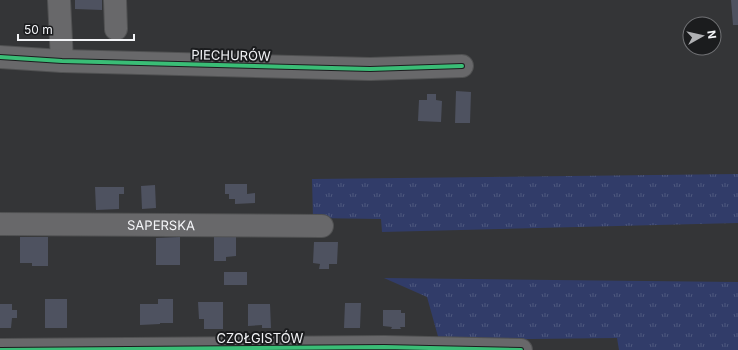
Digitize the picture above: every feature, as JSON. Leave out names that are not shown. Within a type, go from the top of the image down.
[{"type":"street","points":[[59,0],[62,61]]},
{"type":"street","points":[[115,0],[116,29]]},
{"type":"street","name":"PIECHURÓW","points":[[0,57],[62,61],[370,68],[462,66]]},
{"type":"street","name":"SAPERSKA","points":[[0,224],[322,226]]},
{"type":"street","name":"CZOŁGISTÓW","points":[[0,350],[384,347],[520,350]]},
{"type":"green space","points":[[738,174],[738,223],[382,232],[381,219],[313,218],[312,179]]},
{"type":"green space","points":[[384,278],[738,282],[738,350],[619,350],[617,338],[439,340],[427,297]]},
{"type":"building","points":[[75,0],[102,0],[102,10],[75,9]]},
{"type":"building","points":[[731,0],[738,0],[738,25],[733,25]]},
{"type":"building","points":[[456,91],[471,92],[470,123],[455,123]]},
{"type":"building","points":[[427,94],[436,94],[436,100],[442,101],[441,122],[418,121],[419,100],[427,100]]},
{"type":"building","points":[[225,184],[247,184],[247,194],[255,193],[255,203],[235,204],[235,199],[229,199],[229,194],[225,194]]},
{"type":"building","points":[[155,185],[156,208],[142,209],[141,186]]},
{"type":"building","points":[[95,187],[124,187],[124,194],[119,194],[119,209],[96,210]]},
{"type":"building","points":[[20,237],[48,237],[48,266],[32,266],[32,263],[20,263]]},
{"type":"building","points":[[180,237],[180,265],[156,265],[156,238]]},
{"type":"building","points":[[214,237],[236,237],[236,256],[226,257],[226,261],[214,261]]},
{"type":"building","points":[[314,242],[338,242],[337,264],[329,264],[329,269],[319,269],[320,264],[313,263]]},
{"type":"building","points":[[224,272],[247,272],[247,285],[224,285]]},
{"type":"building","points":[[45,299],[67,299],[67,328],[45,328]]},
{"type":"building","points":[[158,299],[173,299],[173,323],[140,325],[140,304],[158,304]]},
{"type":"building","points":[[198,302],[223,302],[223,329],[204,329],[204,319],[199,319]]},
{"type":"building","points":[[345,303],[361,303],[360,328],[344,328]]},
{"type":"building","points":[[0,304],[12,304],[12,310],[17,310],[17,318],[12,318],[11,328],[0,328]]},
{"type":"building","points":[[248,304],[270,304],[271,328],[262,328],[262,325],[248,326]]},
{"type":"building","points":[[383,310],[401,310],[401,313],[405,313],[405,327],[400,327],[401,329],[391,329],[392,327],[383,326]]},
{"type":"cycle path","points":[[0,57],[62,61],[370,69],[462,66]]},
{"type":"cycle path","points":[[0,350],[384,347],[521,350]]}]
